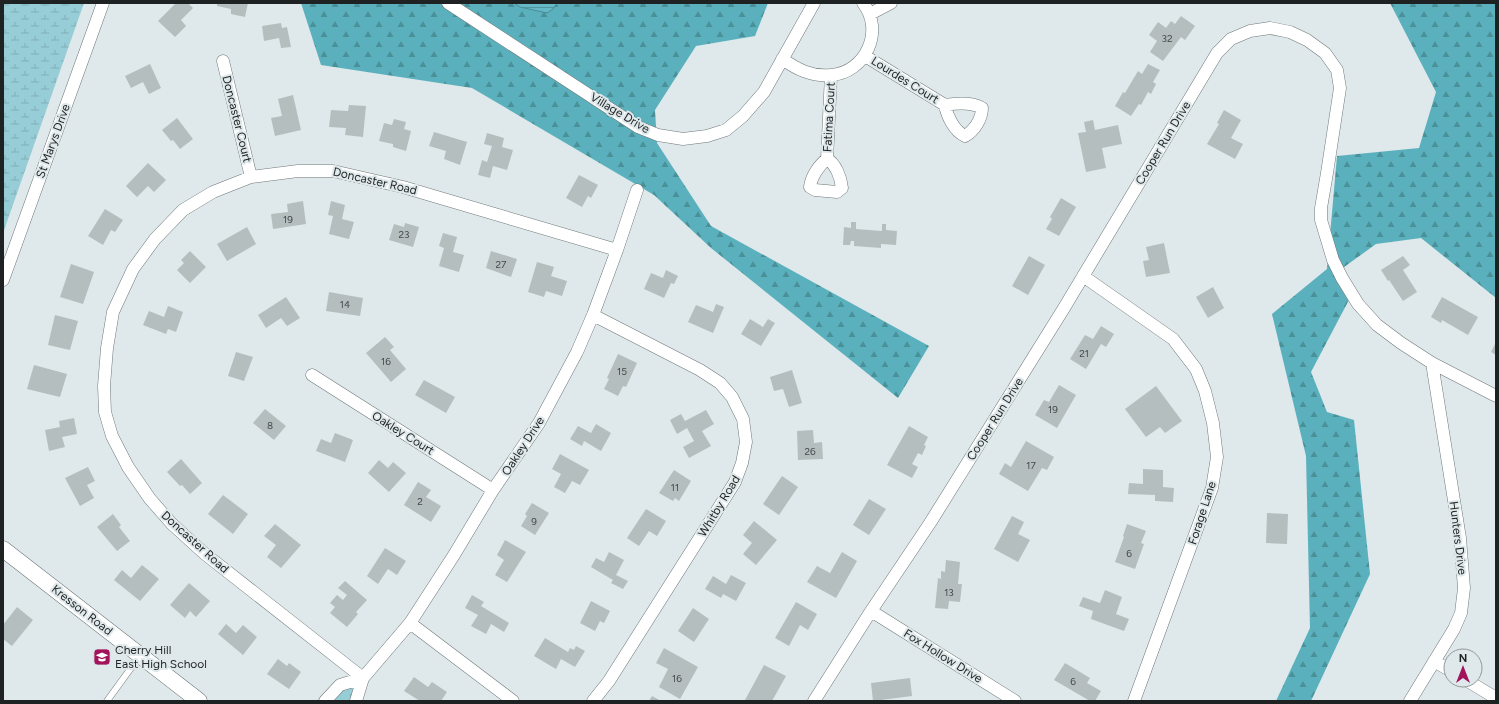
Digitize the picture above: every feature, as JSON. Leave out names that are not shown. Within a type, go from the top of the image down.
[{"type":"street","name":"St Marys Drive","points":[[3,280],[103,3]]},
{"type":"street","name":"Village Drive","points":[[448,3],[638,127],[658,135],[684,139],[707,136],[726,130],[743,116],[764,92],[814,3]]},
{"type":"street","points":[[782,59],[808,74],[831,76],[846,71],[861,61],[865,56],[872,37],[870,14],[863,3]]},
{"type":"street","points":[[870,14],[892,3]]},
{"type":"street","name":"Cooper Run Drive","points":[[814,701],[870,611],[930,523],[1083,276],[1217,53],[1231,39],[1250,31],[1270,28],[1290,32],[1307,40],[1325,53],[1337,70],[1340,88],[1328,173],[1321,208],[1321,220],[1333,260],[1358,304],[1377,325],[1400,343],[1432,363],[1496,396]]},
{"type":"street","name":"Lourdes Court","points":[[865,56],[945,105]]},
{"type":"street","name":"Doncaster Court","points":[[223,61],[251,177]]},
{"type":"street","name":"Fatima Court","points":[[827,159],[831,76]]},
{"type":"street","name":"Doncaster Road","points":[[363,678],[205,554],[172,524],[150,498],[128,467],[112,436],[105,412],[104,386],[106,348],[113,312],[132,269],[155,239],[183,210],[213,192],[251,177],[298,170],[333,170],[403,187],[617,250]]},
{"type":"street","name":"Oakley Drive","points":[[363,678],[410,623],[494,490],[540,423],[577,352],[593,315],[637,190]]},
{"type":"street","name":"Forage Lane","points":[[1083,276],[1173,339],[1196,368],[1205,391],[1213,423],[1217,457],[1212,488],[1134,701]]},
{"type":"street","name":"Whitby Road","points":[[593,315],[700,370],[720,383],[732,397],[743,419],[746,442],[742,463],[735,482],[609,681],[593,701]]},
{"type":"street","name":"Hunters Drive","points":[[1410,701],[1454,629],[1461,613],[1464,588],[1460,538],[1432,363]]},
{"type":"street","name":"Oakley Court","points":[[312,375],[494,490]]},
{"type":"street","name":"Kresson Road","points":[[3,549],[199,701]]},
{"type":"street","name":"Fox Hollow Drive","points":[[870,611],[1015,701]]},
{"type":"street","points":[[410,623],[513,701]]},
{"type":"street","points":[[1434,661],[1443,666]]},
{"type":"street","points":[[325,701],[340,686],[363,678]]},
{"type":"street","points":[[356,701],[363,678]]},
{"type":"street","points":[[1479,688],[1496,698]]},
{"type":"lane","points":[[107,701],[140,656]]},
{"type":"green space","points":[[3,3],[84,3],[3,233]]},
{"type":"green space","points":[[301,3],[768,3],[755,36],[696,46],[655,110],[657,143],[711,226],[929,346],[898,398],[711,248],[654,195],[472,88],[321,65]]},
{"type":"green space","points":[[1390,3],[1496,3],[1496,298],[1421,238],[1376,244],[1340,270],[1350,298],[1311,372],[1327,412],[1354,420],[1370,574],[1311,701],[1276,701],[1310,628],[1306,456],[1272,314],[1327,269],[1337,156],[1419,148],[1436,92]]},
{"type":"green space","points":[[363,678],[356,701],[325,701]]},
{"type":"shaded area","points":[[514,3],[557,3],[553,9],[547,13],[520,7]]},
{"type":"building","points":[[176,3],[188,3],[193,8],[181,20],[186,26],[175,37],[158,21]]},
{"type":"building","points":[[217,3],[248,3],[245,17],[231,14],[231,9],[217,6]]},
{"type":"building","points":[[1181,16],[1195,26],[1185,40],[1181,37],[1163,61],[1150,52],[1157,41],[1149,35],[1158,22],[1166,28],[1171,21],[1175,24]]},
{"type":"building","points":[[281,23],[282,28],[287,27],[291,47],[281,48],[279,38],[264,41],[262,26]]},
{"type":"building","points":[[150,64],[161,88],[149,94],[143,82],[131,88],[125,76]]},
{"type":"building","points":[[1148,64],[1160,70],[1153,82],[1156,84],[1151,94],[1148,92],[1141,105],[1139,104],[1131,116],[1115,106],[1123,92],[1125,93],[1138,71],[1142,74]]},
{"type":"building","points":[[293,95],[301,130],[275,136],[271,118],[282,116],[278,99]]},
{"type":"building","points":[[349,105],[366,106],[363,137],[345,135],[346,128],[329,127],[331,110],[348,111]]},
{"type":"building","points":[[1224,110],[1241,120],[1231,138],[1243,144],[1235,159],[1207,144],[1219,124],[1217,123]]},
{"type":"building","points":[[177,118],[193,139],[180,149],[162,130]]},
{"type":"building","points":[[394,119],[406,122],[404,129],[411,131],[406,151],[393,147],[393,144],[379,141],[384,123],[392,125]]},
{"type":"building","points":[[1093,120],[1095,130],[1118,125],[1122,144],[1102,148],[1106,168],[1086,172],[1078,133],[1086,132],[1084,122]]},
{"type":"building","points":[[434,132],[467,142],[460,165],[444,159],[446,151],[429,146]]},
{"type":"building","points":[[487,133],[504,138],[502,147],[513,150],[507,170],[493,166],[490,178],[478,175],[482,160],[487,162],[492,146],[484,144]]},
{"type":"building","points":[[148,163],[166,180],[154,192],[148,186],[137,197],[126,186]]},
{"type":"building","points":[[579,175],[598,185],[591,198],[588,196],[582,207],[566,198]]},
{"type":"building","points":[[1061,198],[1076,207],[1059,236],[1046,229],[1052,219],[1050,217]]},
{"type":"building","points":[[303,201],[306,224],[273,229],[271,214],[288,212],[287,204]]},
{"type":"building","points":[[331,201],[345,205],[342,219],[354,222],[349,239],[329,234],[333,216],[328,215]]},
{"type":"building","points":[[105,209],[123,220],[115,232],[111,230],[103,245],[88,236]]},
{"type":"building","points":[[851,222],[856,222],[856,229],[882,231],[882,224],[886,224],[886,230],[897,231],[896,245],[881,244],[881,248],[854,246],[854,241],[851,241],[850,245],[843,245],[844,227],[851,228]]},
{"type":"building","points":[[405,223],[419,227],[413,247],[389,240],[394,224],[404,227]]},
{"type":"building","points":[[247,227],[256,244],[227,261],[217,244]]},
{"type":"building","points":[[443,233],[457,237],[453,252],[464,255],[459,272],[439,266],[444,248],[439,246]]},
{"type":"building","points":[[1164,243],[1170,273],[1146,277],[1143,261],[1149,260],[1146,247]]},
{"type":"building","points":[[190,251],[206,267],[190,283],[177,270],[184,263],[181,260]]},
{"type":"building","points":[[491,251],[517,259],[511,277],[486,268]]},
{"type":"building","points":[[1029,256],[1045,265],[1028,295],[1012,286]]},
{"type":"building","points":[[1403,256],[1410,265],[1403,270],[1417,292],[1403,301],[1381,270]]},
{"type":"building","points":[[537,262],[554,267],[551,276],[567,281],[562,296],[546,291],[544,297],[528,292]]},
{"type":"building","points":[[71,264],[94,272],[83,304],[60,297]]},
{"type":"building","points":[[666,270],[678,276],[674,284],[671,283],[664,298],[644,289],[651,273],[663,278]]},
{"type":"building","points":[[1213,287],[1224,308],[1208,318],[1196,297]]},
{"type":"building","points":[[329,292],[363,298],[360,316],[326,311]]},
{"type":"building","points":[[286,297],[300,318],[287,326],[281,318],[266,328],[258,315]]},
{"type":"building","points":[[1442,297],[1478,317],[1468,335],[1442,320],[1441,323],[1431,317]]},
{"type":"building","points":[[716,304],[724,307],[713,333],[688,322],[696,305],[713,312]]},
{"type":"building","points":[[168,306],[183,312],[176,332],[168,329],[166,334],[143,325],[149,311],[164,317]]},
{"type":"building","points":[[55,315],[78,321],[70,350],[48,345]]},
{"type":"building","points":[[750,319],[763,327],[768,319],[775,323],[761,346],[741,334]]},
{"type":"building","points":[[1101,326],[1114,334],[1106,347],[1101,344],[1086,369],[1070,359],[1085,335],[1093,339]]},
{"type":"building","points":[[385,337],[394,347],[390,350],[406,369],[391,382],[366,353]]},
{"type":"building","points":[[1496,342],[1496,355],[1491,352]]},
{"type":"building","points":[[236,352],[253,357],[244,381],[228,376]]},
{"type":"building","points":[[618,354],[637,363],[626,387],[623,386],[618,396],[604,389],[609,379],[607,378]]},
{"type":"building","points":[[34,365],[67,374],[60,397],[27,389]]},
{"type":"building","points":[[792,370],[802,403],[789,407],[783,389],[774,391],[770,377]]},
{"type":"building","points":[[424,380],[455,397],[446,413],[415,395]]},
{"type":"building","points":[[1059,385],[1076,395],[1057,428],[1035,415],[1044,400],[1049,402]]},
{"type":"building","points":[[1156,386],[1182,421],[1165,433],[1160,427],[1146,437],[1125,409]]},
{"type":"building","points":[[265,409],[286,426],[274,440],[253,423]]},
{"type":"building","points":[[706,410],[714,424],[702,431],[711,446],[689,458],[683,447],[694,441],[687,428],[677,434],[670,420],[681,414],[685,421]]},
{"type":"building","points":[[74,418],[77,434],[62,437],[65,447],[49,451],[45,430],[60,427],[59,421]]},
{"type":"building","points":[[596,424],[611,433],[601,451],[584,441],[582,446],[570,439],[578,426],[591,433]]},
{"type":"building","points":[[909,426],[928,437],[924,445],[926,446],[922,455],[918,453],[912,464],[918,467],[912,478],[887,465]]},
{"type":"building","points":[[813,430],[814,443],[822,442],[823,459],[798,460],[797,431]]},
{"type":"building","points":[[335,433],[353,440],[345,462],[316,451],[321,439],[331,443]]},
{"type":"building","points":[[1026,441],[1054,457],[1047,470],[1042,468],[1028,491],[999,474],[1005,463],[1011,467]]},
{"type":"building","points":[[560,454],[589,470],[580,485],[572,481],[565,493],[554,487],[561,474],[552,469]]},
{"type":"building","points":[[181,459],[202,483],[190,494],[167,472]]},
{"type":"building","points":[[379,460],[388,468],[393,462],[406,473],[389,492],[368,473]]},
{"type":"building","points":[[88,467],[95,481],[87,485],[94,498],[80,506],[65,478]]},
{"type":"building","points":[[1143,469],[1163,470],[1163,487],[1174,488],[1173,502],[1155,501],[1155,495],[1128,494],[1129,483],[1143,484]]},
{"type":"building","points":[[674,470],[691,481],[679,501],[675,498],[673,501],[659,493]]},
{"type":"building","points":[[782,476],[798,487],[779,515],[763,504]]},
{"type":"building","points":[[418,482],[431,490],[426,497],[441,506],[431,522],[404,505]]},
{"type":"building","points":[[223,495],[248,514],[233,534],[208,514]]},
{"type":"building","points":[[869,499],[886,509],[869,535],[853,525]]},
{"type":"building","points":[[532,503],[549,513],[535,535],[521,526],[527,516],[525,514]]},
{"type":"building","points":[[646,509],[666,521],[657,536],[649,531],[639,546],[627,538]]},
{"type":"building","points":[[1267,513],[1288,514],[1287,544],[1266,543]]},
{"type":"building","points":[[113,514],[121,525],[119,527],[130,541],[117,551],[97,527]]},
{"type":"building","points":[[1012,516],[1024,522],[1018,534],[1030,540],[1018,562],[994,549]]},
{"type":"building","points":[[754,521],[777,540],[756,565],[743,554],[752,543],[743,535]]},
{"type":"building","points":[[275,524],[301,545],[281,568],[267,557],[276,545],[264,536]]},
{"type":"building","points":[[1127,524],[1146,531],[1141,543],[1144,544],[1135,569],[1115,562]]},
{"type":"building","points":[[505,540],[526,552],[507,582],[495,575],[504,560],[497,555]]},
{"type":"building","points":[[385,548],[406,561],[397,575],[388,569],[378,584],[367,576]]},
{"type":"building","points":[[609,552],[624,560],[616,575],[628,581],[623,589],[611,583],[613,580],[591,567],[596,558],[604,562]]},
{"type":"building","points":[[842,552],[857,561],[836,598],[807,582],[817,566],[830,573]]},
{"type":"building","points":[[946,560],[960,562],[958,584],[962,584],[960,602],[949,601],[948,609],[935,608],[938,578],[941,579],[941,571],[945,572]]},
{"type":"building","points":[[142,565],[159,579],[140,601],[114,580],[122,570],[131,578]]},
{"type":"building","points":[[731,575],[746,583],[736,601],[723,594],[721,598],[705,589],[713,576],[726,584]]},
{"type":"building","points":[[345,581],[367,600],[356,612],[358,614],[347,627],[330,613],[335,607],[330,603],[337,595],[343,600],[347,595],[338,588]]},
{"type":"building","points":[[189,583],[210,601],[196,617],[190,611],[185,618],[170,605]]},
{"type":"building","points":[[1105,590],[1122,597],[1116,614],[1129,619],[1124,631],[1091,619],[1093,611],[1079,606],[1083,597],[1100,603]]},
{"type":"building","points":[[472,595],[484,602],[481,606],[509,623],[504,632],[491,624],[486,634],[471,626],[478,615],[465,608]]},
{"type":"building","points":[[591,601],[610,611],[604,623],[600,621],[595,631],[580,623]]},
{"type":"building","points":[[796,602],[817,614],[808,630],[800,625],[789,646],[775,638]]},
{"type":"building","points":[[17,607],[33,620],[12,646],[3,639],[3,625]]},
{"type":"building","points":[[693,608],[709,619],[694,642],[678,631]]},
{"type":"building","points":[[226,624],[236,633],[243,625],[257,637],[243,655],[218,634]]},
{"type":"building","points":[[545,638],[568,652],[570,648],[574,650],[576,646],[585,651],[575,667],[561,659],[556,669],[534,656]]},
{"type":"building","points":[[664,648],[698,667],[680,699],[659,687],[668,669],[656,663]]},
{"type":"building","points":[[278,659],[287,666],[289,663],[301,672],[289,689],[267,674]]},
{"type":"building","points":[[1065,663],[1090,678],[1087,683],[1101,691],[1095,701],[1090,701],[1054,680]]},
{"type":"building","points":[[764,665],[786,676],[772,701],[745,700]]},
{"type":"building","points":[[414,677],[428,687],[432,682],[447,692],[441,701],[420,701],[404,691]]},
{"type":"building","points":[[910,678],[912,696],[873,701],[871,683]]},
{"type":"building","points":[[652,696],[661,701],[649,701]]},
{"type":"place","name":"Cherry Hill East High School","points":[[102,657]]}]
